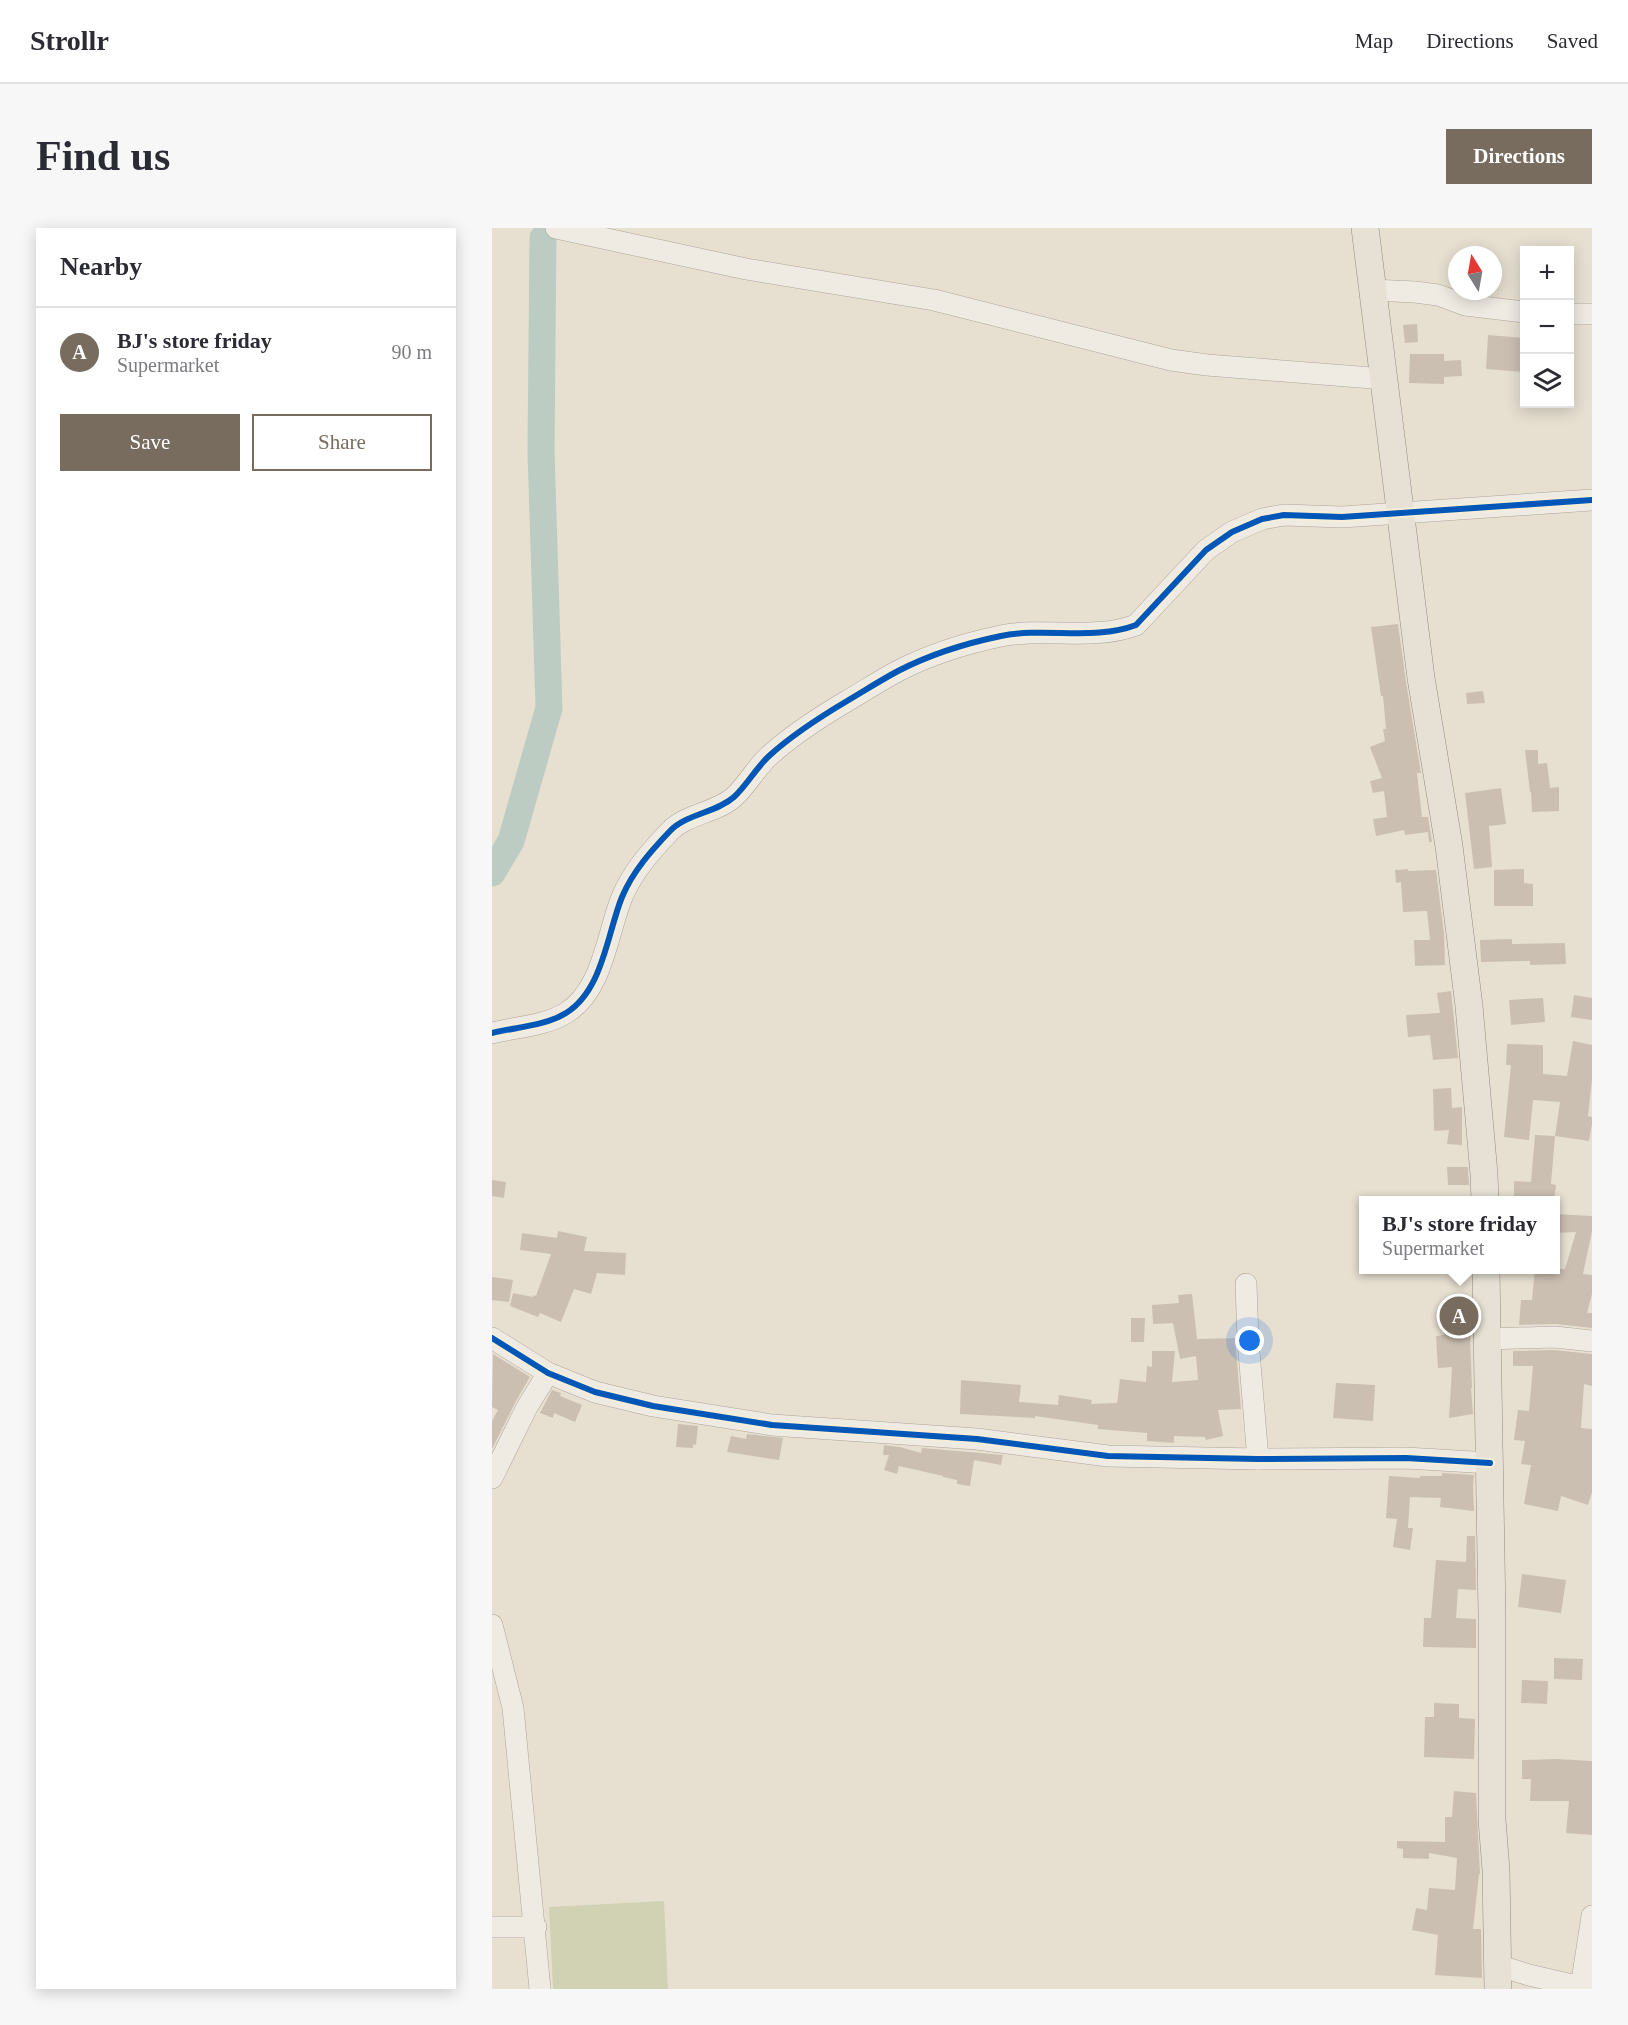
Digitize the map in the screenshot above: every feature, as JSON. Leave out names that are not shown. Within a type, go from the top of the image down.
[{"type":"main road","points":[[1365,228],[1421,678],[1449,846],[1466,983],[1485,1196]]},
{"type":"main road","points":[[1486,1274],[1490,1463],[1492,1820],[1496,1870],[1497,1977]]},
{"type":"street","points":[[556,228],[746,269],[934,300],[1171,360],[1385,380]]},
{"type":"street","points":[[1372,290],[1438,295],[1465,305],[1520,312]]},
{"type":"street","points":[[1574,314],[1592,314]]},
{"type":"street","points":[[492,1033],[553,1019],[580,1003],[594,981],[622,896],[637,867],[674,827],[734,797],[767,758],[787,740],[817,719],[899,670],[942,653],[1004,635],[1122,630],[1136,624],[1206,550],[1232,532],[1262,519],[1284,515],[1342,517],[1592,500]]},
{"type":"street","points":[[1246,1284],[1250,1372],[1258,1459]]},
{"type":"street","points":[[1487,1339],[1555,1337],[1592,1341]]},
{"type":"street","points":[[492,1338],[548,1373],[595,1392],[653,1406],[772,1425],[977,1439],[1108,1456],[1258,1459],[1406,1458],[1490,1463]]},
{"type":"street","points":[[492,1478],[527,1407],[548,1373]]},
{"type":"street","points":[[492,1625],[513,1708],[536,1926],[540,1989]]},
{"type":"street","points":[[1497,1977],[1529,1975],[1585,1988],[1592,1916]]},
{"type":"street","points":[[492,1927],[536,1926]]},
{"type":"green space","points":[[664,1901],[668,1989],[553,1989],[549,1907]]},
{"type":"building","points":[[1417,324],[1418,342],[1405,343],[1403,325]]},
{"type":"building","points":[[1488,335],[1520,338],[1520,372],[1486,369]]},
{"type":"building","points":[[1410,354],[1444,354],[1444,361],[1461,360],[1462,376],[1444,377],[1444,384],[1409,383]]},
{"type":"building","points":[[1398,624],[1421,773],[1417,773],[1422,817],[1428,817],[1432,842],[1429,842],[1428,832],[1405,835],[1404,830],[1376,836],[1373,819],[1387,817],[1384,791],[1373,793],[1370,781],[1382,778],[1370,747],[1385,741],[1383,729],[1386,729],[1383,696],[1381,696],[1371,627]]},
{"type":"building","points":[[1483,691],[1485,703],[1467,704],[1466,693]]},
{"type":"building","points":[[1525,750],[1538,750],[1538,764],[1547,763],[1550,788],[1559,787],[1559,811],[1532,812]]},
{"type":"building","points":[[1501,788],[1506,824],[1489,826],[1492,867],[1474,869],[1465,793]]},
{"type":"building","points":[[1408,869],[1408,871],[1436,870],[1444,934],[1445,965],[1415,966],[1414,940],[1430,940],[1427,911],[1403,912],[1401,882],[1396,883],[1395,870]]},
{"type":"building","points":[[1524,869],[1524,883],[1533,884],[1533,906],[1494,906],[1494,870]]},
{"type":"building","points":[[1512,939],[1512,944],[1565,943],[1566,964],[1530,965],[1530,961],[1481,962],[1480,940]]},
{"type":"building","points":[[1451,991],[1458,1058],[1433,1060],[1430,1035],[1408,1037],[1406,1015],[1440,1013],[1437,993]]},
{"type":"building","points":[[1574,995],[1592,998],[1592,1020],[1571,1017]]},
{"type":"building","points":[[1543,998],[1545,1022],[1511,1025],[1509,1000]]},
{"type":"building","points":[[1573,1041],[1592,1045],[1592,1079],[1588,1116],[1592,1117],[1592,1124],[1589,1141],[1555,1136],[1560,1102],[1533,1100],[1529,1140],[1504,1137],[1511,1065],[1506,1065],[1507,1044],[1543,1045],[1543,1074],[1567,1076]]},
{"type":"building","points":[[1451,1088],[1452,1108],[1462,1107],[1462,1145],[1447,1144],[1449,1130],[1434,1131],[1433,1089]]},
{"type":"building","points":[[1535,1135],[1555,1136],[1551,1184],[1556,1185],[1555,1196],[1514,1196],[1514,1181],[1531,1182]]},
{"type":"building","points":[[1447,1167],[1468,1167],[1469,1185],[1448,1185]]},
{"type":"building","points":[[492,1180],[506,1182],[504,1198],[492,1196]]},
{"type":"building","points":[[1560,1214],[1592,1216],[1592,1231],[1583,1274],[1592,1275],[1592,1294],[1587,1313],[1592,1313],[1592,1328],[1556,1324],[1519,1325],[1521,1300],[1532,1300],[1535,1274],[1560,1274],[1560,1269],[1565,1269],[1576,1232],[1560,1233]]},
{"type":"building","points":[[558,1231],[587,1237],[584,1251],[626,1253],[625,1275],[597,1273],[591,1294],[574,1289],[561,1322],[540,1313],[538,1317],[510,1306],[513,1293],[536,1296],[551,1254],[520,1250],[522,1233],[557,1238]]},
{"type":"building","points":[[492,1277],[513,1280],[509,1302],[492,1300]]},
{"type":"building","points":[[1192,1294],[1197,1339],[1235,1338],[1241,1409],[1218,1410],[1223,1436],[1206,1440],[1205,1437],[1174,1436],[1174,1443],[1147,1441],[1147,1433],[1098,1429],[1098,1425],[1035,1416],[1035,1418],[960,1414],[961,1380],[1021,1385],[1019,1402],[1058,1405],[1059,1395],[1092,1400],[1091,1404],[1117,1403],[1120,1379],[1146,1382],[1147,1366],[1152,1367],[1152,1351],[1175,1351],[1172,1382],[1198,1380],[1196,1356],[1180,1359],[1173,1323],[1153,1324],[1152,1305],[1179,1303],[1178,1295]]},
{"type":"building","points":[[1464,1316],[1464,1318],[1471,1317],[1473,1414],[1449,1418],[1452,1367],[1438,1368],[1436,1336],[1444,1335],[1443,1317]]},
{"type":"building","points":[[1131,1318],[1145,1318],[1144,1342],[1131,1342]]},
{"type":"building","points":[[1554,1350],[1592,1354],[1592,1386],[1584,1384],[1581,1428],[1592,1429],[1592,1492],[1588,1505],[1561,1496],[1558,1511],[1524,1504],[1531,1465],[1521,1464],[1525,1441],[1514,1440],[1518,1410],[1529,1411],[1533,1366],[1513,1366],[1513,1351]]},
{"type":"building","points":[[493,1354],[530,1377],[492,1449],[492,1421],[498,1410],[492,1407]]},
{"type":"building","points":[[1336,1383],[1375,1385],[1373,1421],[1333,1418]]},
{"type":"building","points":[[552,1390],[582,1405],[575,1422],[554,1413],[553,1418],[540,1413]]},
{"type":"building","points":[[678,1424],[698,1426],[696,1445],[693,1444],[693,1448],[676,1447]]},
{"type":"building","points":[[747,1434],[783,1438],[779,1460],[727,1452],[731,1436],[746,1439]]},
{"type":"building","points":[[884,1445],[921,1453],[922,1448],[1003,1455],[1001,1465],[974,1460],[970,1486],[957,1484],[957,1480],[943,1476],[899,1466],[897,1474],[884,1470],[889,1455],[883,1455]]},
{"type":"building","points":[[1442,1473],[1474,1475],[1474,1511],[1440,1507],[1441,1498],[1410,1497],[1408,1528],[1413,1528],[1410,1550],[1393,1547],[1397,1519],[1386,1518],[1389,1476],[1420,1478],[1420,1476],[1442,1476]]},
{"type":"building","points":[[1467,1536],[1475,1536],[1476,1590],[1458,1589],[1456,1618],[1476,1619],[1476,1648],[1423,1647],[1424,1618],[1431,1618],[1436,1560],[1466,1562]]},
{"type":"building","points":[[1522,1574],[1566,1580],[1561,1613],[1518,1607]]},
{"type":"building","points":[[1554,1658],[1583,1659],[1582,1680],[1554,1679]]},
{"type":"building","points":[[1522,1680],[1548,1681],[1547,1704],[1521,1703]]},
{"type":"building","points":[[1434,1703],[1459,1704],[1459,1718],[1475,1719],[1474,1759],[1424,1757],[1425,1717],[1434,1717]]},
{"type":"building","points":[[1522,1760],[1592,1761],[1592,1835],[1566,1833],[1569,1801],[1530,1801],[1531,1779],[1522,1779]]},
{"type":"building","points":[[1454,1791],[1476,1793],[1480,1874],[1473,1929],[1481,1929],[1482,1978],[1435,1975],[1438,1935],[1412,1930],[1416,1908],[1427,1910],[1429,1888],[1455,1890],[1457,1858],[1429,1853],[1429,1859],[1403,1858],[1403,1849],[1397,1848],[1397,1841],[1445,1842],[1445,1817],[1452,1817]]},
{"type":"waterway","points":[[492,873],[511,841],[549,708],[541,451],[543,238]]},
{"type":"cycle path","points":[[492,1033],[549,1021],[566,1013],[578,1003],[596,976],[626,888],[643,862],[670,831],[684,821],[727,802],[739,792],[769,756],[797,733],[910,665],[948,650],[1001,636],[1104,632],[1136,625],[1206,550],[1232,532],[1262,519],[1284,515],[1342,517],[1592,500]]},
{"type":"cycle path","points":[[492,1338],[548,1373],[595,1392],[653,1406],[772,1425],[977,1439],[1108,1456],[1258,1459],[1406,1458],[1490,1463]]},
{"type":"place","name":"BJ's store friday","points":[[1459,1316]]}]
